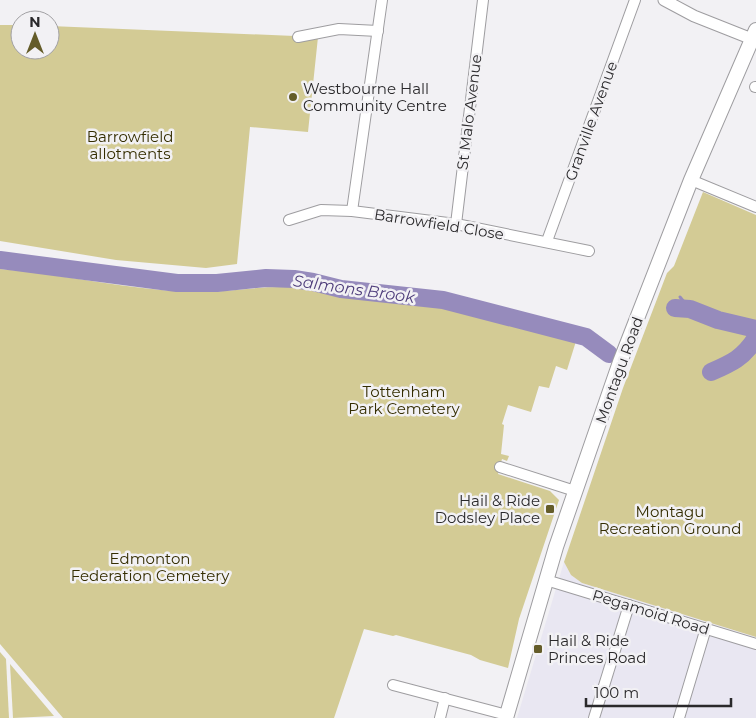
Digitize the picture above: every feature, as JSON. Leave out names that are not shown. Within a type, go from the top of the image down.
[{"type":"main road","name":"Montagu Road","points":[[507,716],[546,580],[620,362],[691,180],[754,40]]},
{"type":"street","points":[[352,211],[382,0]]},
{"type":"street","name":"St Malo Avenue","points":[[456,224],[482,0]]},
{"type":"street","name":"Granville Avenue","points":[[547,242],[635,0]]},
{"type":"street","points":[[664,0],[694,16],[754,40]]},
{"type":"street","points":[[298,37],[339,29],[378,31]]},
{"type":"street","points":[[691,180],[756,207]]},
{"type":"street","name":"Barrowfield Close","points":[[289,220],[321,210],[352,211],[456,224],[589,251]]},
{"type":"street","points":[[500,467],[575,491]]},
{"type":"street","name":"Pegamoid Road","points":[[546,580],[756,644]]},
{"type":"street","points":[[594,718],[629,605]]},
{"type":"street","points":[[679,718],[706,628]]},
{"type":"street","points":[[393,685],[507,716]]},
{"type":"street","points":[[440,718],[445,698]]},
{"type":"shaded area","points":[[564,562],[571,575],[582,583],[756,637],[756,718],[517,718]]},
{"type":"green space","name":"Barrowfield allotments","points":[[0,25],[10,25],[10,60],[60,60],[60,26],[318,37],[308,132],[250,127],[237,264],[206,268],[116,260],[0,241]]},
{"type":"green space","name":"Montagu Recreation Ground","points":[[703,192],[756,215],[756,637],[582,583],[571,575],[564,562],[623,388],[667,273],[674,266]]},
{"type":"green space","name":"Edmonton Federation Cemetery","points":[[0,269],[169,291],[222,291],[279,287],[308,289],[310,283],[341,291],[379,294],[441,303],[577,338],[567,370],[556,366],[549,388],[539,386],[531,412],[508,405],[502,424],[504,425],[501,454],[509,456],[507,461],[502,459],[498,474],[550,491],[559,500],[519,619],[508,668],[480,660],[471,655],[396,635],[393,636],[364,629],[334,718],[63,718],[0,644]]},
{"type":"green space","points":[[0,652],[6,659],[9,718],[0,718]]},
{"type":"green space","points":[[10,664],[54,716],[13,718]]},
{"type":"waterway","name":"Salmons Brook","points":[[0,260],[177,283],[217,283],[266,278],[294,279],[341,289],[443,300],[586,337],[609,354]]},
{"type":"waterway","points":[[680,297],[690,309]]},
{"type":"waterway","name":"Salmons Brook","points":[[675,308],[690,309],[718,320],[756,329]]},
{"type":"waterway","name":"Salmons Brook","points":[[711,372],[736,359],[756,338]]},
{"type":"place","name":"Westbourne Hall Community Centre","points":[[293,97]]},
{"type":"place","name":"Hail & Ride Dodsley Place","points":[[550,509]]},
{"type":"place","name":"Hail & Ride Princes Road","points":[[538,649]]},
{"type":"park label","name":"Tottenham Park Cemetery","points":[[404,400]]}]
